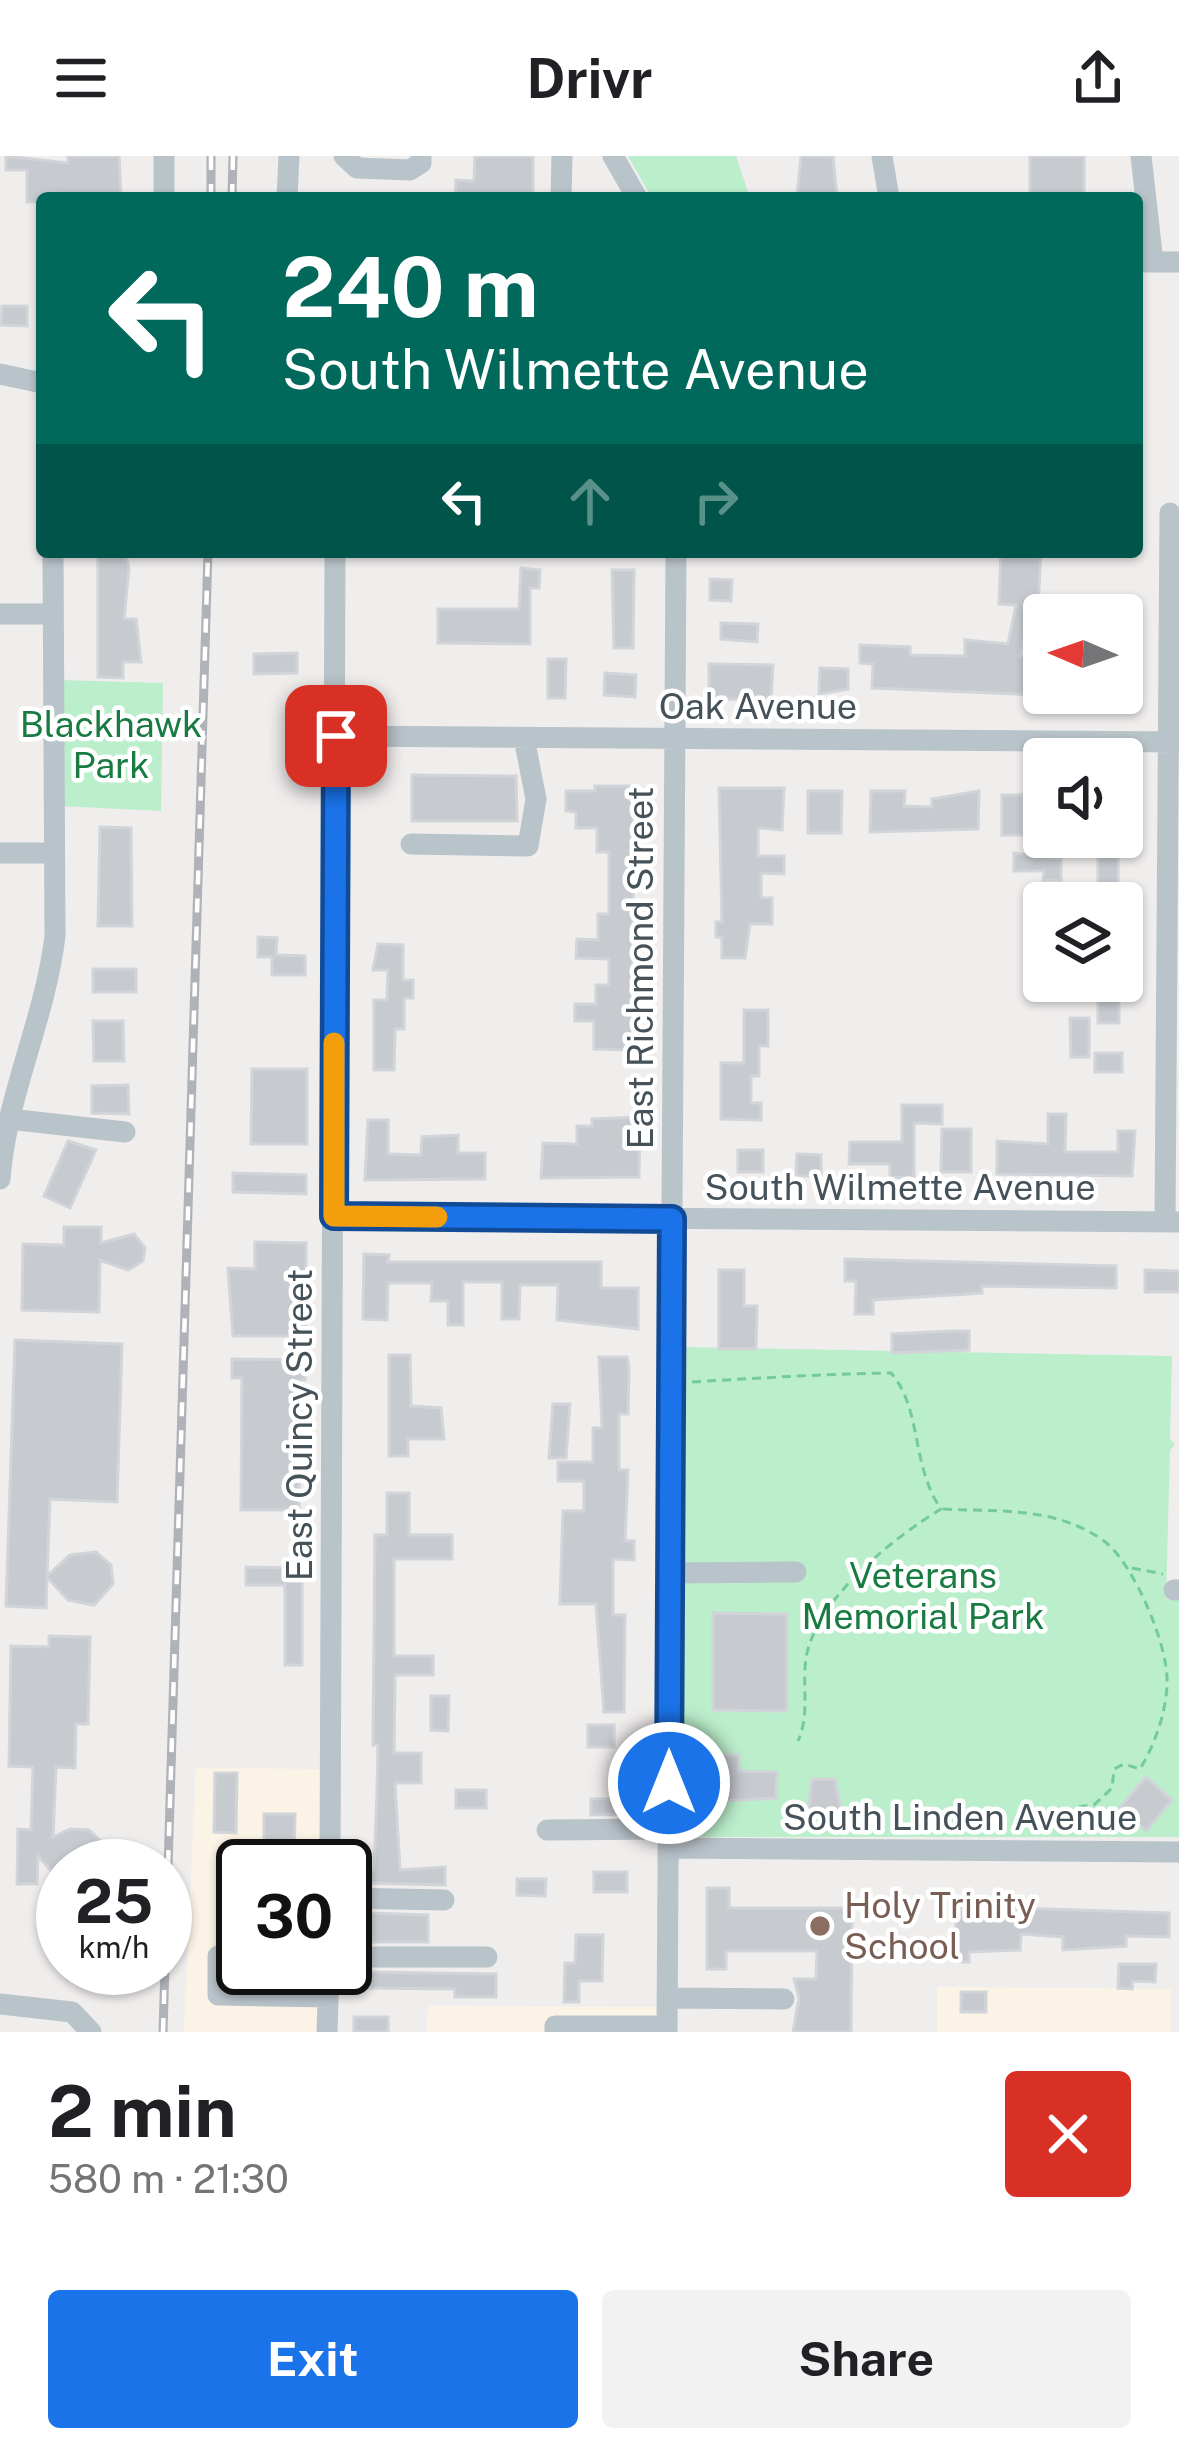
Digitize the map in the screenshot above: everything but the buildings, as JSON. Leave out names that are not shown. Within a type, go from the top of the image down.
[{"type":"street","points":[[164,156],[164,192]]},
{"type":"street","points":[[287,192],[289,156]]},
{"type":"street","points":[[344,156],[357,168],[410,170],[421,164],[421,156]]},
{"type":"street","points":[[561,192],[562,156]]},
{"type":"street","points":[[614,156],[634,192]]},
{"type":"street","points":[[882,156],[888,192]]},
{"type":"street","points":[[1141,156],[1142,192]]},
{"type":"street","points":[[1143,209],[1145,262],[1179,262]]},
{"type":"street","points":[[0,374],[36,382]]},
{"type":"street","points":[[1171,514],[1172,1222]]},
{"type":"street","points":[[0,1179],[7,1106],[48,992],[54,853],[53,558]]},
{"type":"street","name":"East Quincy Street","points":[[330,1839],[335,558]]},
{"type":"street","name":"East Richmond Street","points":[[667,2029],[676,558]]},
{"type":"street","points":[[0,614],[50,614]]},
{"type":"street","name":"Oak Avenue","points":[[336,736],[1173,742]]},
{"type":"street","points":[[411,844],[528,846],[536,800],[524,738]]},
{"type":"street","points":[[0,853],[54,853]]},
{"type":"street","points":[[7,1106],[125,1132]]},
{"type":"street","name":"South Wilmette Avenue","points":[[334,1216],[1172,1222]]},
{"type":"street","points":[[670,1574],[796,1572]]},
{"type":"street","name":"South Linden Avenue","points":[[547,1830],[668,1838],[1179,1852]]},
{"type":"street","points":[[372,1899],[444,1900]]},
{"type":"street","points":[[372,1957],[488,1957]]},
{"type":"street","points":[[218,1995],[328,1997],[327,2032]]},
{"type":"street","points":[[667,1998],[784,1999]]},
{"type":"street","points":[[0,2004],[72,2012],[91,2032]]},
{"type":"street","points":[[555,2032],[555,2026],[667,2029]]},
{"type":"path","points":[[679,1383],[784,1373],[823,1378],[891,1372],[903,1386],[920,1473],[941,1509]]},
{"type":"path","points":[[798,1741],[804,1727],[807,1655],[827,1604],[916,1524],[941,1509],[1030,1511],[1103,1541],[1130,1568],[1168,1678],[1162,1714],[1140,1769],[1124,1764],[1114,1769],[1112,1787],[1094,1805],[1076,1808],[1071,1830]]},
{"type":"path","points":[[1130,1568],[1163,1574],[1176,1590]]},
{"type":"shaded area","points":[[196,1768],[324,1769],[325,1839],[216,1839],[216,1995],[326,1995],[326,2032],[184,2032],[186,1995],[192,1995]]},
{"type":"shaded area","points":[[937,1987],[1171,1989],[1171,2032],[937,2032]]},
{"type":"shaded area","points":[[428,2006],[659,2007],[658,2032],[427,2032]]},
{"type":"green space","points":[[628,156],[736,156],[748,192],[649,192]]},
{"type":"green space","name":"Blackhawk Park","points":[[59,680],[163,683],[161,811],[60,806]]},
{"type":"green space","name":"Veterans Memorial Park","points":[[679,1347],[1172,1356],[1170,1439],[1175,1445],[1170,1450],[1166,1599],[1179,1600],[1179,1837],[675,1837]]},
{"type":"railway","points":[[211,156],[211,192]]},
{"type":"railway","points":[[232,192],[233,156]]},
{"type":"railway","points":[[163,2032],[208,558]]},
{"type":"slow traffic","points":[[334,1043],[334,1216],[437,1217]]},
{"type":"place","name":"Holy Trinity School","points":[[820,1926]]},
{"type":"route","points":[[336,736],[334,1216],[672,1219],[669,1783]]}]
